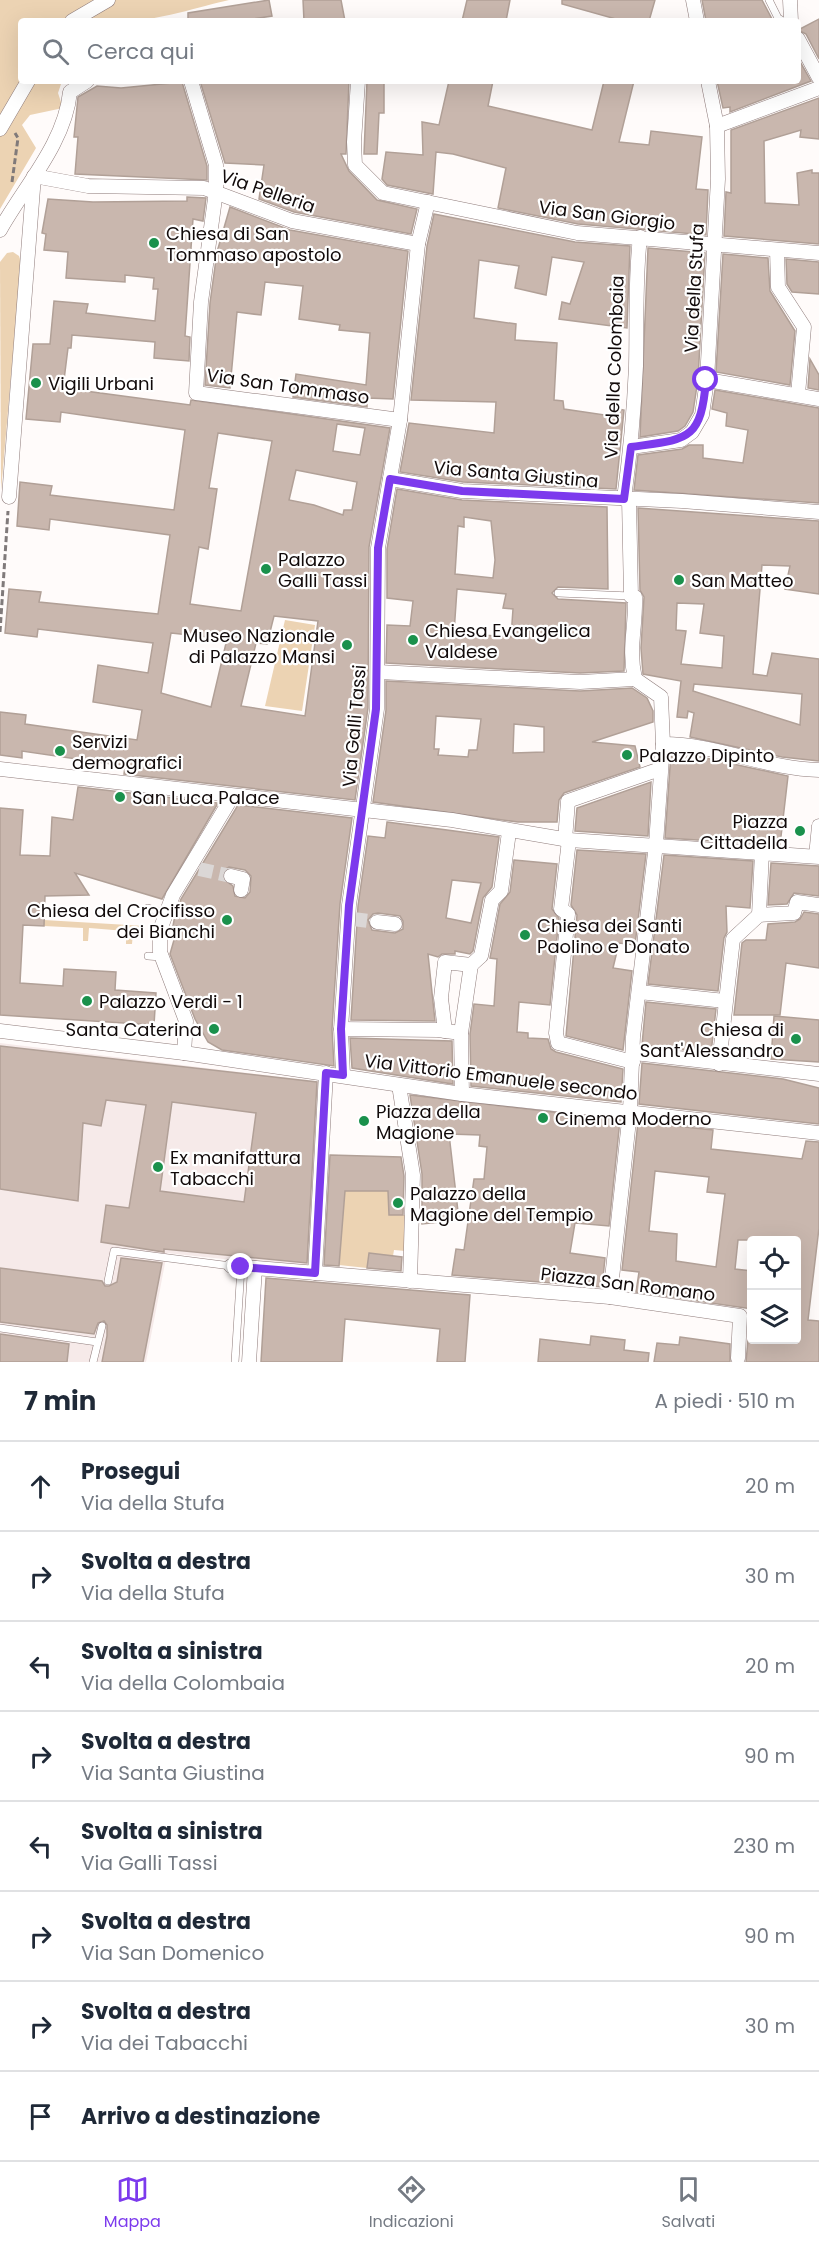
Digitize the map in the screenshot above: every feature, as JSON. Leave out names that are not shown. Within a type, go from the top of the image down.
[{"type":"street","points":[[77,18],[108,0]]},
{"type":"street","points":[[693,0],[696,18]]},
{"type":"street","points":[[790,0],[791,18]]},
{"type":"street","points":[[801,45],[819,78]]},
{"type":"street","points":[[3,124],[26,84]]},
{"type":"street","points":[[0,230],[34,176],[68,113],[70,92],[82,84]]},
{"type":"street","name":"Via San Tommaso","points":[[192,84],[216,165],[216,191],[201,302],[196,393],[400,420]]},
{"type":"street","name":"Via San Giorgio","points":[[358,84],[355,165],[383,193],[577,233],[819,253]]},
{"type":"street","name":"Via della Stufa","points":[[631,447],[681,440],[692,432],[702,415],[715,246],[717,126],[709,84]]},
{"type":"street","points":[[717,126],[819,88]]},
{"type":"street","points":[[8,502],[34,176]]},
{"type":"street","name":"Via Pelleria","points":[[34,176],[88,186],[204,188],[292,222],[418,244]]},
{"type":"street","name":"Via Galli Tassi","points":[[343,1075],[341,1029],[350,918],[376,709],[378,548],[400,420],[418,244],[428,202]]},
{"type":"street","name":"Via della Colombaia","points":[[635,679],[630,656],[636,616],[635,597],[631,596],[626,499],[636,365],[636,277],[640,237]]},
{"type":"street","points":[[777,250],[778,287],[804,327],[798,394]]},
{"type":"street","points":[[706,380],[819,399]]},
{"type":"street","name":"Via Santa Giustina","points":[[390,479],[462,491],[819,512]]},
{"type":"street","points":[[378,672],[580,682],[635,679],[661,697],[663,744],[656,844],[639,992],[630,1111],[610,1297]]},
{"type":"street","points":[[663,744],[688,744],[724,750],[789,767],[819,770]]},
{"type":"street","points":[[0,769],[363,812],[452,820],[509,832],[567,840],[818,856],[819,826]]},
{"type":"street","points":[[660,769],[568,801],[561,909],[568,914],[556,1033],[558,1043],[633,1057],[819,1074]]},
{"type":"street","points":[[184,1053],[185,1013],[155,956],[168,907],[194,868],[232,797]]},
{"type":"street","points":[[462,1094],[461,1033],[471,965],[481,956],[492,900],[501,891],[509,832]]},
{"type":"street","points":[[759,915],[762,852]]},
{"type":"street","points":[[231,876],[243,879],[241,890]]},
{"type":"street","points":[[715,1063],[733,939],[759,915],[794,913],[797,902],[819,905]]},
{"type":"street","points":[[377,922],[395,924]]},
{"type":"street","points":[[445,1031],[441,998],[445,962],[471,965]]},
{"type":"street","points":[[639,992],[725,1003]]},
{"type":"street","points":[[341,1029],[461,1033]]},
{"type":"street","name":"Via Vittorio Emanuele secondo","points":[[0,1031],[184,1053],[462,1094],[819,1133]]},
{"type":"street","points":[[315,1273],[326,1073]]},
{"type":"street","points":[[399,1084],[413,1175],[410,1281]]},
{"type":"street","name":"Piazza San Romano","points":[[236,1266],[610,1297],[740,1316],[738,1358]]},
{"type":"street","points":[[249,1362],[255,1268]]},
{"type":"lane","points":[[769,0],[778,18]]},
{"type":"lane","points":[[558,592],[631,596]]},
{"type":"lane","points":[[148,908],[168,907]]},
{"type":"lane","points":[[108,1281],[114,1251],[236,1266],[235,1362]]},
{"type":"lane","points":[[93,1362],[102,1326]]},
{"type":"lane","points":[[0,1328],[97,1342]]},
{"type":"path","points":[[3,124],[18,138],[12,183]]},
{"type":"path","points":[[0,632],[8,502]]},
{"type":"shaded area","points":[[0,0],[229,0],[153,18],[18,18],[18,84],[61,84],[58,93],[63,108],[30,115],[22,125],[36,148],[0,209]]},
{"type":"shaded area","points":[[13,252],[19,256],[21,262],[1,491],[0,262],[7,253]]},
{"type":"shaded area","points":[[285,620],[315,625],[302,711],[265,706]]},
{"type":"shaded area","points":[[44,920],[145,926],[144,934],[133,933],[132,944],[126,944],[126,931],[89,928],[88,941],[83,941],[83,928],[44,926]]},
{"type":"shaded area","name":"Ex manifattura Tabacchi","points":[[0,1043],[323,1082],[308,1268],[167,1253],[146,1362],[0,1362]]},
{"type":"shaded area","points":[[345,1191],[388,1191],[389,1215],[408,1215],[405,1251],[394,1250],[393,1256],[369,1253],[367,1268],[339,1265]]},
{"type":"building","points":[[269,0],[272,16],[188,18],[188,13]]},
{"type":"building","points":[[303,0],[341,0],[344,18],[304,18]]},
{"type":"building","points":[[467,0],[510,0],[507,18],[463,18]]},
{"type":"building","points":[[562,0],[655,0],[650,18],[612,18],[562,4]]},
{"type":"building","points":[[702,0],[762,0],[771,18],[705,18]]},
{"type":"building","points":[[819,19],[819,59],[806,34],[801,32],[801,28]]},
{"type":"building","points":[[801,63],[811,81],[730,112],[730,107],[723,108],[718,84],[801,84]]},
{"type":"building","points":[[183,84],[207,166],[207,180],[75,174],[78,137],[74,137],[78,97],[97,86],[121,88]]},
{"type":"building","points":[[201,84],[349,84],[346,154],[341,154],[349,171],[377,200],[417,209],[411,234],[294,212],[259,199],[264,165],[225,163]]},
{"type":"building","points":[[367,84],[384,84],[384,113],[379,113],[377,154],[364,154]]},
{"type":"building","points":[[448,84],[492,84],[488,106],[592,130],[603,84],[633,84],[619,142],[649,145],[651,131],[702,137],[696,189],[708,190],[706,235],[578,224],[498,208],[506,168],[453,154],[436,152],[433,194],[387,185],[382,179],[386,152],[423,155],[422,122],[439,125]]},
{"type":"building","points":[[819,98],[819,139],[800,137],[801,130],[764,141],[765,203],[799,205],[797,173],[812,170],[812,173],[819,173],[819,244],[724,236],[726,192],[731,193],[731,130]]},
{"type":"building","points":[[187,197],[206,198],[203,221],[193,219],[185,336],[190,337],[189,361],[154,358],[155,342],[72,335],[63,388],[190,405],[191,400],[390,428],[369,547],[368,708],[355,800],[124,774],[125,766],[22,751],[22,758],[0,755],[0,712],[26,715],[25,724],[137,740],[142,710],[93,702],[98,665],[148,673],[153,643],[38,629],[37,637],[5,633],[9,589],[41,592],[39,602],[158,614],[170,535],[50,519],[49,530],[17,526],[20,482],[52,486],[50,495],[174,510],[185,430],[61,412],[60,422],[26,419],[33,344],[50,344],[54,301],[88,304],[86,313],[155,321],[158,289],[153,289],[154,278],[125,275],[125,282],[66,278],[68,252],[44,250],[46,234],[42,233],[48,199],[93,202],[187,201]],"holes":[[[337,424],[365,428],[360,455],[333,451]],[[218,433],[272,441],[241,611],[190,604],[199,547],[208,549],[217,489],[209,488]],[[296,470],[357,482],[352,510],[344,510],[343,515],[314,505],[289,500]],[[274,616],[318,621],[305,716],[241,706],[256,643],[267,644]],[[171,633],[227,639],[211,707],[161,693]]]},
{"type":"building","points":[[230,207],[290,230],[408,251],[393,399],[367,398],[367,407],[293,397],[296,374],[366,385],[370,333],[339,330],[340,325],[299,319],[303,286],[265,282],[261,315],[237,312],[230,388],[205,385],[210,303],[217,252]]},
{"type":"building","points":[[434,214],[575,242],[630,246],[627,328],[559,319],[562,302],[570,304],[584,262],[552,257],[546,295],[515,288],[519,266],[479,260],[474,318],[516,324],[515,340],[557,343],[554,400],[563,401],[564,409],[618,417],[618,409],[624,410],[616,489],[463,482],[400,472],[409,423],[494,433],[496,402],[411,400],[427,246]]},
{"type":"building","points":[[648,248],[705,253],[698,379],[693,412],[685,426],[678,431],[640,437]]},
{"type":"building","points":[[723,254],[768,258],[770,291],[795,331],[790,385],[716,372]]},
{"type":"building","points":[[786,259],[819,262],[819,294],[792,292],[787,284]]},
{"type":"building","points":[[810,359],[819,375],[819,390],[808,388]]},
{"type":"building","points":[[715,390],[819,408],[819,503],[634,490],[638,455],[682,449],[689,445],[703,445],[703,458],[743,463],[748,430],[726,426],[727,413],[712,409]]},
{"type":"building","points":[[397,489],[462,500],[607,507],[608,589],[558,587],[552,593],[558,599],[626,603],[624,671],[580,673],[386,663],[387,625],[410,626],[413,601],[387,598],[387,549]],"holes":[[[464,517],[491,521],[495,560],[493,578],[455,574],[458,526],[464,527]],[[457,589],[506,594],[503,608],[513,609],[511,637],[454,633]]]},
{"type":"building","points":[[638,508],[819,521],[819,594],[785,589],[790,566],[762,565],[753,674],[767,676],[772,653],[819,659],[819,761],[782,757],[690,737],[694,713],[688,711],[687,718],[677,717],[681,681],[643,674],[641,648],[644,597],[640,590]],"holes":[[[677,603],[704,604],[700,633],[724,636],[722,668],[681,664],[686,631],[676,630]],[[694,684],[802,694],[800,725],[693,691]]]},
{"type":"building","points":[[386,681],[580,691],[632,688],[647,698],[653,711],[653,722],[592,742],[635,746],[640,767],[564,793],[559,800],[557,822],[518,822],[373,802],[386,710]],"holes":[[[436,716],[481,719],[477,750],[469,750],[468,757],[438,755],[439,749],[434,749]],[[514,724],[544,727],[544,752],[513,753]]]},
{"type":"building","points":[[671,753],[673,758],[674,754],[701,757],[788,776],[780,845],[665,838]]},
{"type":"building","points":[[651,782],[648,836],[575,831],[577,808]]},
{"type":"building","points":[[78,787],[218,803],[162,899],[75,873],[89,895],[45,896],[44,926],[23,925],[20,983],[63,986],[64,969],[116,972],[115,990],[156,993],[154,1025],[0,1015],[0,808],[23,810],[20,855],[50,856],[52,817],[73,820]]},
{"type":"building","points":[[238,805],[352,818],[340,904],[332,1029],[334,1066],[222,1050],[208,1042],[195,1019],[170,954],[178,926],[173,926],[175,915],[181,899]],"holes":[[[229,867],[245,870],[251,876],[250,892],[245,898],[235,896],[233,886],[223,879],[224,870]]]},
{"type":"building","points":[[387,822],[499,837],[492,887],[483,898],[473,951],[470,954],[455,951],[455,954],[442,954],[438,957],[428,954],[435,1021],[351,1020],[358,906],[368,836],[385,838]],"holes":[[[452,880],[481,883],[471,923],[446,918]],[[373,914],[400,916],[403,929],[395,933],[372,930],[368,920]]]},
{"type":"building","points":[[577,850],[646,854],[635,945],[619,943],[613,968],[632,971],[623,1050],[566,1036],[577,915],[571,905]]},
{"type":"building","points":[[664,855],[753,861],[750,908],[726,906],[727,932],[724,938],[718,991],[648,984]]},
{"type":"building","points":[[514,860],[557,864],[552,909],[559,918],[550,1005],[519,1002],[517,1032],[528,1033],[528,1038],[548,1039],[551,1049],[556,1052],[623,1069],[621,1102],[471,1086],[470,1034],[474,1004],[494,1006],[497,959],[490,958],[500,904],[510,892]]},
{"type":"building","points":[[771,863],[819,866],[819,896],[794,893],[787,904],[768,905]]},
{"type":"building","points":[[804,912],[819,914],[819,968],[786,963],[780,1015],[734,1015],[742,943],[746,940],[766,940],[768,924],[795,922]]},
{"type":"building","points":[[646,1002],[716,1009],[711,1053],[642,1045]]},
{"type":"building","name":"Chiesa di Sant'Alessandro","points":[[774,1016],[819,1020],[819,1062],[771,1059]]},
{"type":"building","points":[[350,1038],[452,1041],[453,1084],[352,1068]]},
{"type":"building","points":[[0,1046],[317,1082],[307,1263],[164,1249],[164,1252],[101,1242],[106,1205],[129,1208],[146,1105],[106,1100],[101,1126],[83,1123],[78,1201],[0,1189]],"holes":[[[172,1102],[256,1113],[244,1202],[160,1191]]]},
{"type":"building","points":[[642,1063],[783,1079],[819,1088],[819,1124],[639,1104]]},
{"type":"building","points":[[410,1095],[620,1120],[609,1226],[575,1223],[570,1253],[605,1258],[602,1287],[452,1275],[456,1249],[464,1250],[474,1179],[484,1179],[487,1147],[479,1146],[480,1135],[449,1134],[459,1220],[422,1224],[422,1174]]},
{"type":"building","points":[[638,1122],[713,1130],[711,1149],[802,1159],[806,1141],[819,1142],[819,1228],[808,1320],[819,1321],[819,1362],[746,1362],[748,1344],[801,1344],[801,1236],[747,1236],[747,1240],[738,1240],[735,1269],[747,1270],[747,1308],[636,1292],[639,1272],[622,1270]],"holes":[[[655,1171],[709,1177],[707,1192],[725,1194],[716,1267],[676,1261],[677,1234],[649,1231]]]},
{"type":"building","name":"Palazzo della Magione del Tempio","points":[[330,1155],[401,1157],[404,1176],[403,1215],[389,1215],[388,1191],[345,1191],[339,1266],[324,1265]]},
{"type":"building","points":[[369,1253],[402,1257],[401,1271],[367,1268]]},
{"type":"building","points":[[121,1258],[162,1263],[143,1362],[102,1362],[107,1336],[107,1325],[104,1321],[98,1323],[94,1334],[0,1322],[0,1268],[102,1281],[105,1286],[109,1286],[117,1282]]},
{"type":"building","points":[[266,1278],[470,1295],[465,1362],[437,1362],[440,1329],[345,1319],[342,1362],[261,1362]]},
{"type":"building","points":[[0,1334],[69,1344],[67,1362],[0,1362]]},
{"type":"building","points":[[591,1336],[625,1340],[624,1350],[649,1353],[648,1362],[538,1362],[540,1339],[590,1345]]},
{"type":"building","points":[[680,1337],[730,1344],[730,1362],[654,1362],[657,1343],[679,1345]]},
{"type":"tunnel","points":[[199,869],[231,876]]},
{"type":"tunnel","points":[[353,919],[377,922]]},
{"type":"place","name":"Chiesa di San Tommaso apostolo","points":[[154,243]]},
{"type":"place","name":"Vigili Urbani","points":[[36,383]]},
{"type":"place","name":"Palazzo Galli Tassi","points":[[266,569]]},
{"type":"place","name":"San Matteo","points":[[679,580]]},
{"type":"place","name":"Chiesa Evangelica Valdese","points":[[413,640]]},
{"type":"place","name":"Museo Nazionale di Palazzo Mansi","points":[[347,645]]},
{"type":"place","name":"Servizi demografici","points":[[60,751]]},
{"type":"place","name":"Palazzo Dipinto","points":[[627,755]]},
{"type":"place","name":"San Luca Palace","points":[[120,797]]},
{"type":"place","name":"Piazza Cittadella","points":[[800,831]]},
{"type":"place","name":"Chiesa del Crocifisso dei Bianchi","points":[[227,920]]},
{"type":"place","name":"Chiesa dei Santi Paolino e Donato","points":[[525,935]]},
{"type":"place","name":"Palazzo Verdi - 1","points":[[87,1001]]},
{"type":"place","name":"Santa Caterina","points":[[214,1029]]},
{"type":"place","name":"Chiesa di Sant'Alessandro","points":[[796,1039]]},
{"type":"place","name":"Cinema Moderno","points":[[543,1118]]},
{"type":"place","name":"Piazza della Magione","points":[[364,1121]]},
{"type":"place","name":"Ex manifattura Tabacchi","points":[[158,1167]]},
{"type":"place","name":"Palazzo della Magione del Tempio","points":[[398,1203]]},
{"type":"route","points":[[241,1267],[315,1273],[326,1073],[343,1075],[341,1029],[349,905],[376,709],[378,548],[390,479],[462,491],[624,499],[631,447],[681,440],[692,432],[702,415],[706,380]]}]
